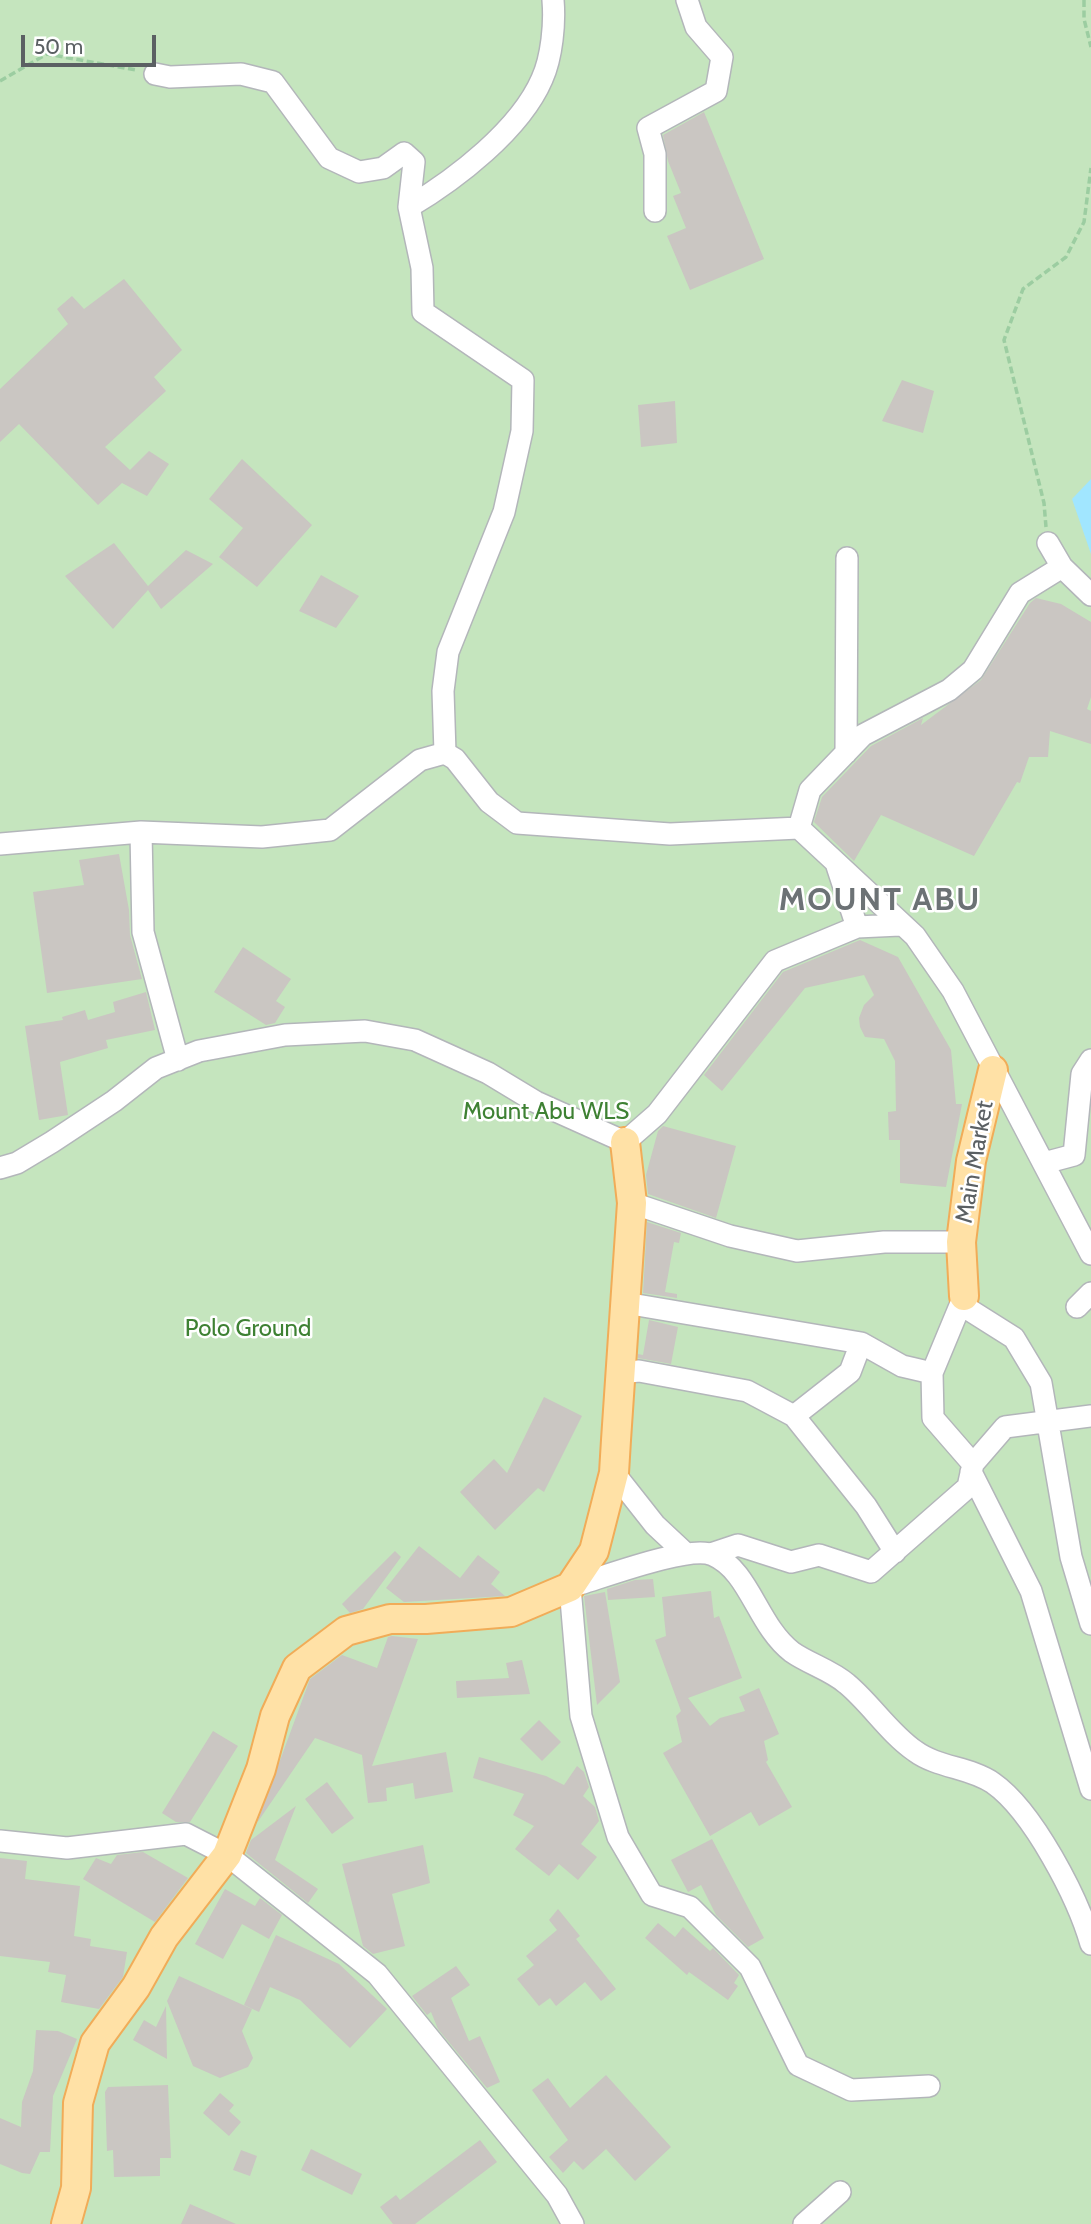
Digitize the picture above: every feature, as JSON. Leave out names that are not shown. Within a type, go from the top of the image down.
[{"type":"main road","name":"Main Market","points":[[964,1297],[961,1242],[971,1161],[993,1070]]},
{"type":"main road","points":[[66,2224],[76,2188],[78,2103],[95,2043],[136,1987],[164,1937],[227,1855],[261,1769],[275,1716],[297,1668],[346,1630],[390,1619],[510,1612],[570,1587],[594,1551],[614,1473],[632,1203],[625,1142]]},
{"type":"street","points":[[409,207],[465,168],[521,115],[543,78],[555,17],[553,0]]},
{"type":"street","points":[[655,211],[655,154],[648,128],[716,91],[722,57],[696,27],[687,0]]},
{"type":"street","points":[[155,74],[241,74],[273,82],[329,158],[359,172],[383,168],[404,153],[414,162],[409,207],[422,268],[423,312],[523,380],[522,431],[504,512],[449,652],[443,691],[444,753]]},
{"type":"street","points":[[1048,543],[1062,567],[1091,596]]},
{"type":"street","points":[[846,753],[847,558]]},
{"type":"street","points":[[799,828],[810,790],[863,735],[948,690],[973,670],[1020,593],[1062,567]]},
{"type":"street","points":[[0,844],[141,832],[262,837],[330,830],[420,760],[444,753],[455,759],[489,802],[517,823],[670,834],[799,828],[900,925],[915,936],[953,991],[1091,1254]]},
{"type":"street","points":[[141,832],[143,932],[177,1060]]},
{"type":"street","points":[[835,861],[857,927]]},
{"type":"street","points":[[0,1168],[17,1163],[52,1142],[114,1101],[156,1068],[200,1051],[285,1035],[365,1031],[415,1040],[488,1073],[536,1102],[625,1142],[657,1114],[775,961],[857,927],[900,925]]},
{"type":"street","points":[[1045,1163],[1074,1155],[1082,1074],[1091,1060]]},
{"type":"street","points":[[632,1203],[730,1236],[797,1251],[884,1242],[961,1242]]},
{"type":"street","points":[[964,1297],[932,1373],[933,1418],[972,1468],[1031,1591],[1091,1789]]},
{"type":"street","points":[[964,1297],[968,1309],[1014,1338],[1041,1383],[1071,1557],[1091,1624]]},
{"type":"street","points":[[625,1303],[862,1343],[902,1366],[932,1373]]},
{"type":"street","points":[[793,1416],[850,1372],[862,1343]]},
{"type":"street","points":[[620,1373],[639,1371],[747,1391],[793,1416],[866,1506],[895,1552]]},
{"type":"street","points":[[929,2086],[851,2090],[798,2065],[750,1968],[690,1907],[652,1895],[618,1837],[581,1716],[570,1587],[685,1553],[711,1554],[738,1545],[791,1562],[819,1555],[871,1572],[968,1487],[972,1468],[1005,1427],[1091,1416]]},
{"type":"street","points":[[614,1473],[655,1525],[685,1553]]},
{"type":"street","points":[[711,1554],[735,1568],[767,1628],[793,1653],[846,1683],[914,1750],[937,1763],[991,1782],[1016,1804],[1068,1885],[1091,1944]]},
{"type":"street","points":[[0,1841],[68,1848],[186,1834],[227,1855],[377,1974],[556,2195],[573,2224]]},
{"type":"street","points":[[1068,1885],[1091,1896]]},
{"type":"street","points":[[804,2224],[840,2192]]},
{"type":"path","points":[[1084,0],[1084,19],[1091,47]]},
{"type":"path","points":[[0,82],[47,54],[155,74]]},
{"type":"path","points":[[1048,543],[1044,503],[1004,340],[1023,289],[1066,257],[1084,222],[1091,168]]},
{"type":"green space","name":"Mount Abu WLS","points":[[0,0],[1091,0],[1091,2224],[0,2224]]},
{"type":"water","points":[[1091,479],[1091,554],[1072,499]]},
{"type":"building","points":[[704,112],[764,259],[690,290],[667,236],[686,228],[673,196],[681,193],[668,161],[663,135]]},
{"type":"building","points":[[124,279],[182,350],[154,377],[166,391],[105,447],[130,470],[149,451],[169,464],[147,496],[122,483],[98,505],[19,424],[0,442],[0,389],[68,324],[57,309],[72,296],[84,309]]},
{"type":"building","points":[[902,380],[934,391],[923,433],[882,421]]},
{"type":"building","points":[[675,401],[677,443],[641,447],[638,405]]},
{"type":"building","points":[[242,459],[312,525],[257,587],[219,557],[243,528],[209,499]]},
{"type":"building","points":[[114,543],[148,586],[186,550],[213,564],[161,609],[148,590],[113,629],[65,576]]},
{"type":"building","points":[[321,575],[359,596],[336,628],[299,611]]},
{"type":"building","points":[[1036,598],[1061,604],[1091,622],[1091,697],[1087,709],[1091,711],[1091,744],[1050,731],[1048,757],[1029,757],[1020,783],[1017,782],[974,856],[881,815],[854,861],[814,822],[822,797],[871,746],[923,718],[921,725],[981,680],[1030,603]]},
{"type":"building","points":[[119,854],[129,910],[130,935],[142,979],[47,993],[33,892],[84,885],[79,860]]},
{"type":"building","points":[[860,940],[898,957],[951,1050],[956,1104],[962,1104],[946,1187],[900,1183],[900,1140],[889,1140],[888,1112],[896,1111],[895,1061],[884,1039],[865,1037],[860,1027],[859,1018],[864,1005],[874,995],[864,975],[805,988],[722,1091],[704,1075],[783,972]]},
{"type":"building","points":[[243,947],[291,979],[276,1001],[285,1007],[275,1023],[266,1025],[214,992]]},
{"type":"building","points":[[146,992],[155,1030],[106,1040],[108,1048],[60,1062],[68,1115],[39,1120],[25,1026],[63,1020],[62,1017],[85,1010],[88,1020],[115,1012],[113,1002]]},
{"type":"building","points":[[663,1126],[736,1146],[716,1218],[648,1194],[646,1175],[658,1131]]},
{"type":"building","points":[[647,1222],[681,1233],[679,1243],[674,1242],[665,1292],[677,1294],[677,1298],[643,1293]]},
{"type":"building","points":[[649,1320],[678,1327],[671,1364],[638,1358],[638,1354],[643,1355]]},
{"type":"building","points":[[544,1397],[582,1416],[544,1492],[538,1488],[495,1530],[460,1492],[494,1459],[507,1473]]},
{"type":"building","points":[[419,1546],[460,1578],[478,1555],[500,1572],[491,1584],[505,1596],[404,1602],[386,1588]]},
{"type":"building","points":[[395,1551],[401,1557],[363,1609],[350,1613],[342,1604]]},
{"type":"building","points":[[653,1579],[655,1597],[608,1600],[607,1589],[635,1580]]},
{"type":"building","points":[[711,1591],[714,1618],[719,1616],[742,1678],[688,1698],[710,1726],[720,1718],[745,1711],[739,1697],[759,1688],[779,1734],[764,1741],[768,1760],[766,1762],[792,1807],[759,1826],[751,1812],[710,1836],[663,1753],[682,1742],[676,1716],[681,1711],[655,1640],[666,1636],[662,1597]]},
{"type":"building","points":[[605,1592],[620,1682],[597,1705],[584,1596]]},
{"type":"building","points":[[388,1637],[418,1639],[372,1766],[446,1752],[453,1792],[415,1799],[413,1783],[386,1788],[387,1801],[368,1803],[362,1755],[315,1738],[257,1823],[310,1679],[342,1655],[377,1668]]},
{"type":"building","points":[[522,1660],[530,1694],[457,1698],[456,1681],[509,1678],[506,1663]]},
{"type":"building","points":[[539,1720],[561,1742],[542,1761],[520,1739]]},
{"type":"building","points":[[213,1731],[238,1746],[190,1822],[176,1822],[162,1813]]},
{"type":"building","points":[[479,1757],[546,1776],[564,1785],[577,1766],[584,1772],[589,1787],[583,1796],[595,1807],[599,1821],[581,1844],[597,1857],[578,1880],[559,1864],[549,1876],[515,1849],[534,1826],[513,1815],[524,1794],[473,1778]]},
{"type":"building","points":[[327,1782],[354,1818],[332,1834],[305,1799]]},
{"type":"building","points":[[296,1806],[275,1860],[318,1889],[308,1903],[246,1853],[251,1840]]},
{"type":"building","points":[[712,1839],[764,1938],[748,1947],[716,1915],[701,1885],[688,1892],[671,1860]]},
{"type":"building","points":[[423,1845],[430,1883],[392,1894],[405,1946],[373,1954],[363,1946],[342,1864]]},
{"type":"building","points":[[143,1852],[188,1878],[155,1922],[83,1879],[96,1858],[111,1864],[117,1855]]},
{"type":"building","points":[[0,1858],[27,1861],[25,1879],[80,1886],[74,1936],[91,1939],[90,1946],[127,1952],[123,1977],[99,2009],[61,2002],[66,1975],[48,1972],[50,1962],[0,1956]]},
{"type":"building","points":[[225,1889],[255,1906],[260,1898],[282,1915],[269,1939],[242,1924],[223,1959],[195,1944]]},
{"type":"building","points":[[558,1909],[580,1936],[576,1939],[616,1989],[601,2001],[585,1982],[556,2006],[550,1998],[539,2006],[517,1979],[534,1965],[526,1956],[557,1930],[549,1920]]},
{"type":"building","points":[[658,1923],[675,1937],[683,1927],[710,1951],[713,1948],[739,1975],[734,1983],[738,1986],[728,2000],[689,1972],[687,1975],[645,1938]]},
{"type":"building","points":[[276,1935],[339,1964],[387,2009],[350,2048],[300,2000],[270,1987],[259,2012],[244,2005]]},
{"type":"building","points":[[456,1966],[470,1985],[451,1998],[469,2041],[480,2036],[500,2082],[487,2088],[438,2029],[431,2012],[427,2015],[412,1996]]},
{"type":"building","points":[[179,1976],[252,2009],[242,2031],[253,2058],[248,2067],[220,2078],[193,2066],[167,2001]]},
{"type":"building","points":[[166,2006],[167,2059],[133,2040],[144,2020],[156,2027]]},
{"type":"building","points":[[36,2030],[58,2031],[77,2039],[53,2096],[50,2152],[40,2152],[30,2174],[0,2164],[0,2118],[21,2127],[22,2102],[33,2071]]},
{"type":"building","points":[[606,2075],[671,2147],[635,2181],[606,2149],[583,2170],[574,2161],[563,2173],[549,2157],[568,2140],[532,2090],[548,2078],[570,2108]]},
{"type":"building","points":[[168,2085],[171,2158],[160,2158],[160,2176],[114,2177],[113,2150],[107,2151],[105,2092],[108,2087]]},
{"type":"building","points":[[220,2093],[234,2105],[229,2111],[241,2122],[229,2136],[203,2113]]},
{"type":"building","points":[[480,2140],[497,2162],[415,2224],[393,2224],[380,2207],[396,2195],[400,2200]]},
{"type":"building","points":[[311,2149],[362,2174],[352,2195],[301,2170]]},
{"type":"building","points":[[241,2150],[257,2156],[250,2176],[233,2170]]},
{"type":"building","points":[[190,2204],[236,2224],[181,2224]]},
{"type":"district","name":"MOUNT ABU","points":[[880,901]]},
{"type":"park label","name":"Polo Ground","points":[[248,1329]]}]
